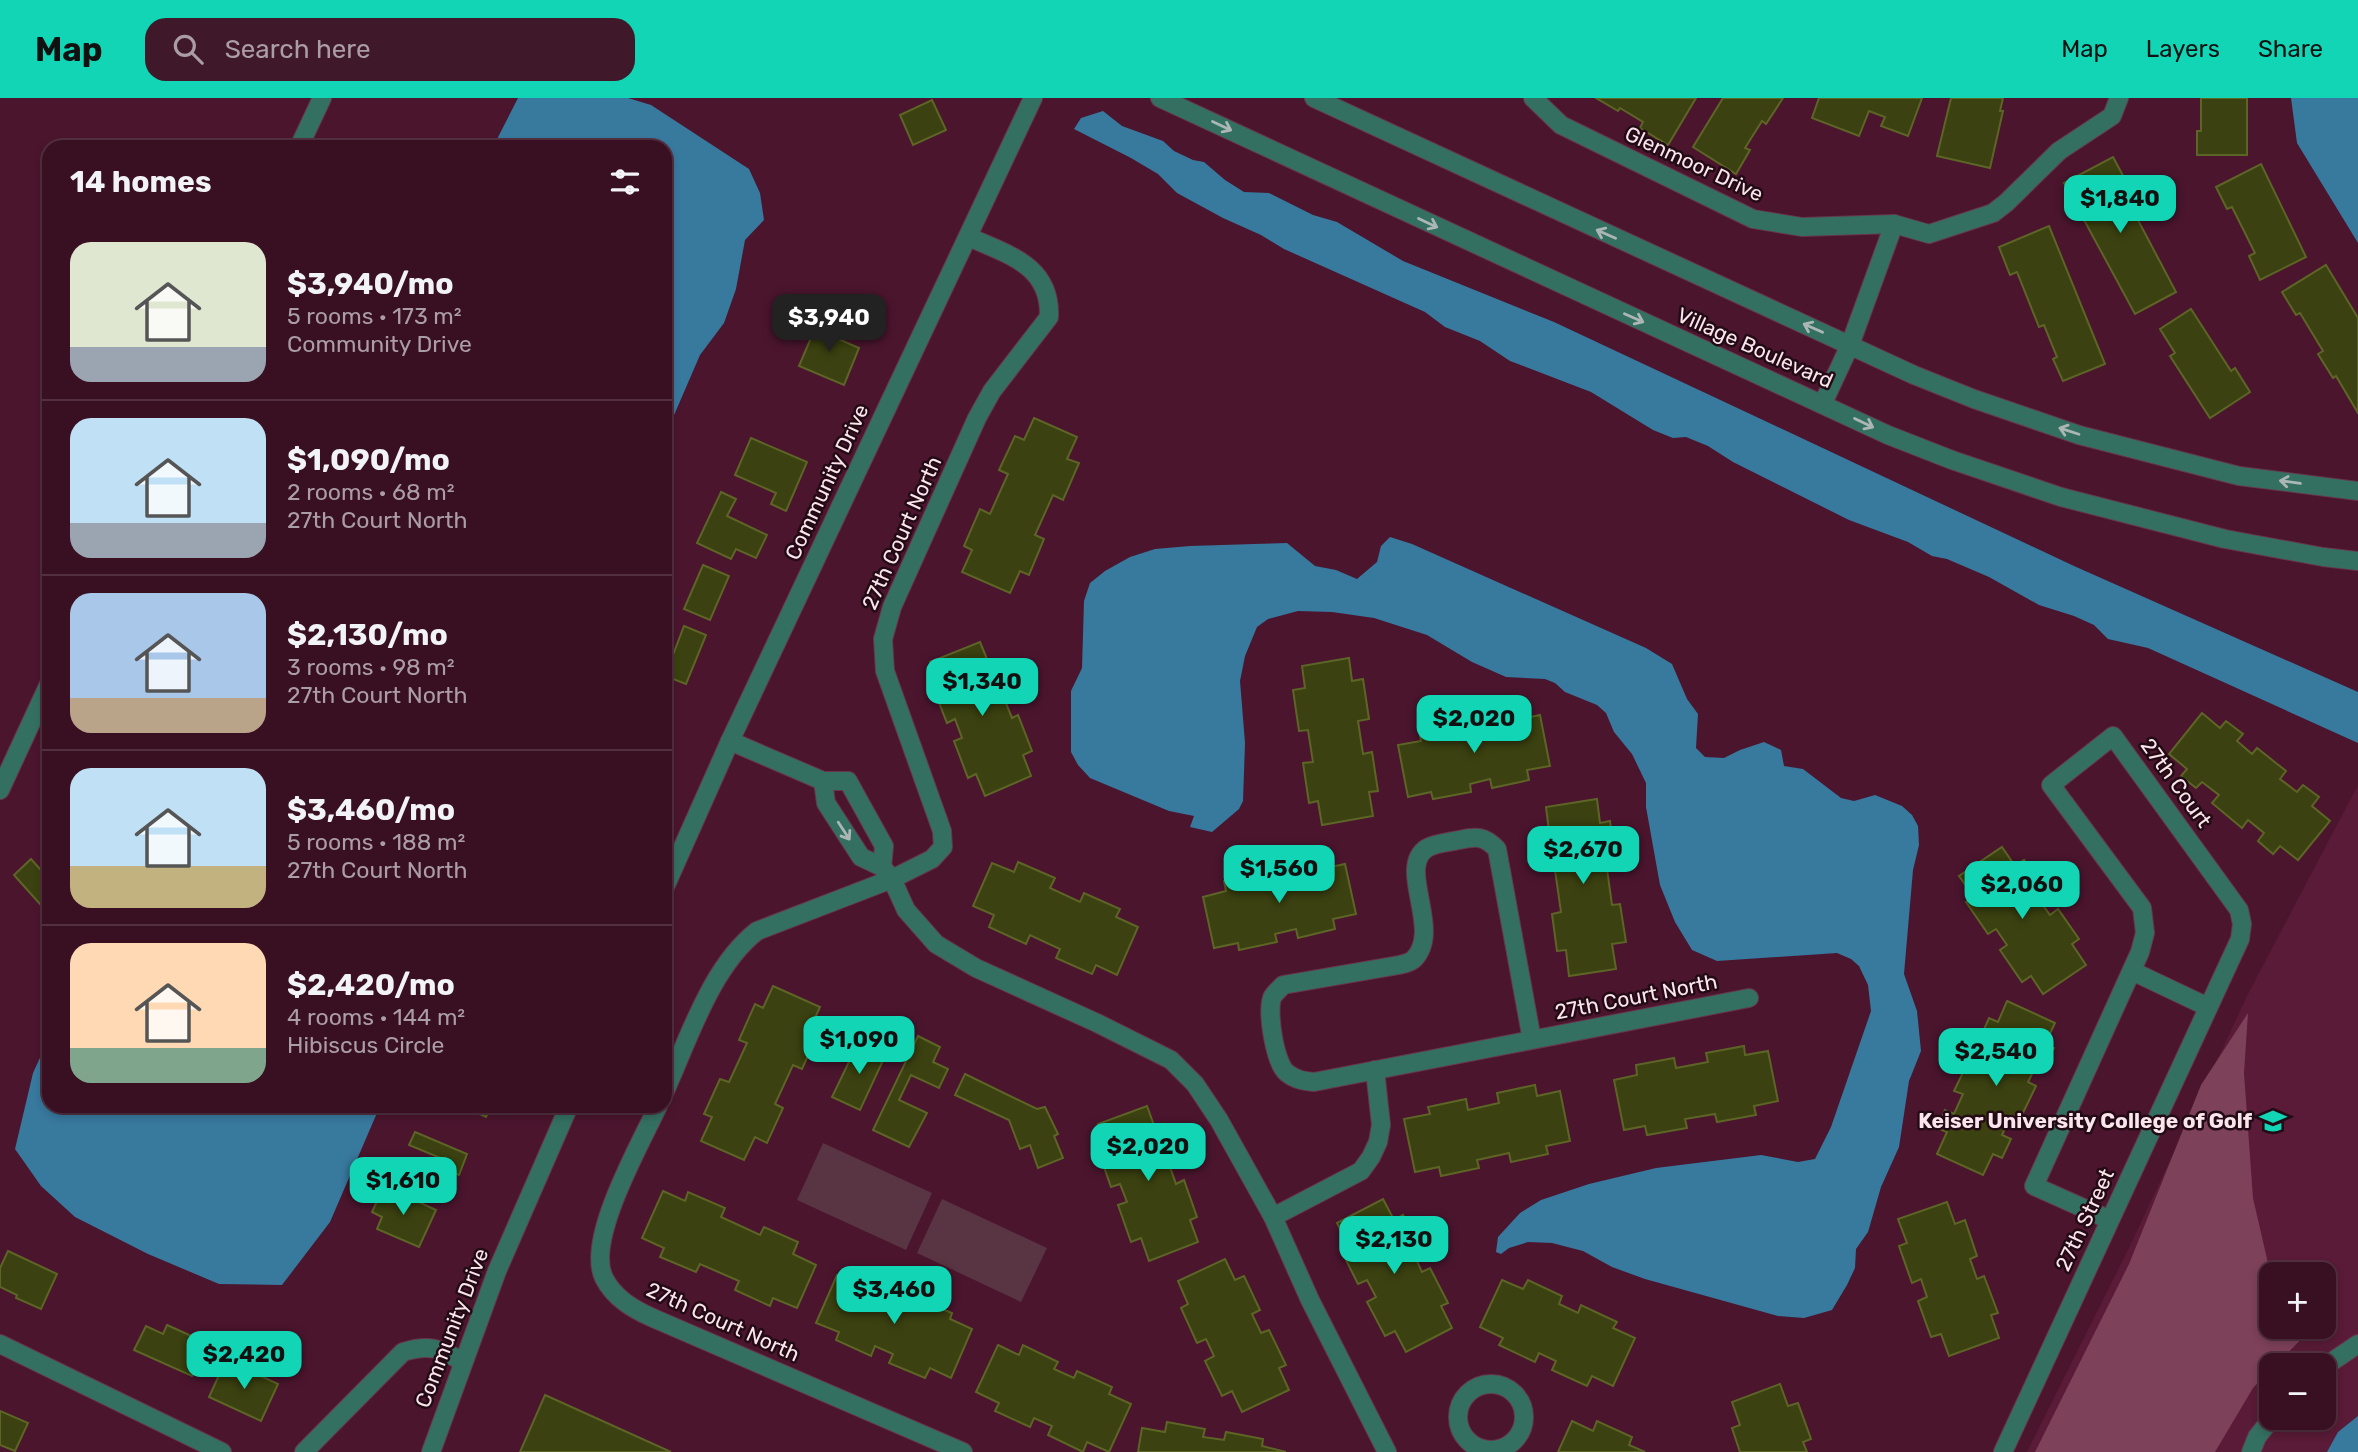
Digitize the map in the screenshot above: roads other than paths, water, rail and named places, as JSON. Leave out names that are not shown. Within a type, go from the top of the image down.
[{"type":"street","points":[[302,140],[322,98]]},
{"type":"street","name":"Community Drive","points":[[672,871],[730,741],[1033,98]]},
{"type":"street","name":"Village Boulevard","points":[[1160,98],[1914,445],[2061,497],[2225,539],[2323,558],[2358,561]]},
{"type":"street","name":"Village Boulevard","points":[[1314,98],[1574,220],[1950,390],[2079,435],[2239,475],[2358,491]]},
{"type":"street","name":"Glenmoor Drive","points":[[1533,98],[1560,125],[1753,219],[1802,228],[1894,224],[1929,234],[1993,213],[2059,151],[2112,116],[2119,98]]},
{"type":"street","points":[[1823,404],[1850,345],[1894,224]]},
{"type":"street","name":"27th Court North","points":[[672,1076],[717,978],[741,944],[758,931],[887,873],[932,859],[943,847],[942,831],[885,671],[883,647],[886,623],[977,418],[992,391],[1049,317],[1045,287],[1036,274],[1024,263],[969,237]]},
{"type":"street","points":[[0,790],[42,699]]},
{"type":"street","name":"27th Court","points":[[2132,971],[2145,933],[2142,908],[2052,785],[2113,736],[2239,909],[2241,939],[2208,1007]]},
{"type":"street","points":[[730,741],[823,781],[848,782],[884,846],[887,873],[906,910],[936,944],[976,968],[1171,1060],[1195,1084],[1219,1120],[1273,1217],[1310,1300],[1387,1452]]},
{"type":"street","points":[[823,781],[826,803],[861,857],[887,873]]},
{"type":"street","name":"27th Court North","points":[[1532,1040],[1497,849],[1486,839],[1471,837],[1428,847],[1418,858],[1416,873],[1425,937],[1413,960],[1399,965],[1290,983],[1283,985],[1272,997],[1270,1012],[1277,1058],[1285,1072],[1298,1080],[1314,1082],[1375,1070],[1532,1040],[1749,998]]},
{"type":"street","points":[[2110,1220],[2035,1186],[2132,971],[2208,1007]]},
{"type":"street","name":"27th Street","points":[[2003,1452],[2208,1007]]},
{"type":"street","points":[[1273,1217],[1361,1171],[1371,1157],[1378,1142],[1381,1125],[1375,1070]]},
{"type":"street","name":"Community Drive","points":[[430,1452],[497,1272],[566,1113]]},
{"type":"street","name":"27th Court North","points":[[655,1113],[602,1231],[602,1275],[614,1293],[634,1309],[653,1318],[963,1452]]},
{"type":"street","points":[[0,1344],[222,1452]]},
{"type":"street","points":[[2336,1359],[2358,1344]]},
{"type":"street","points":[[304,1452],[403,1352],[420,1347],[436,1348],[463,1363]]},
{"type":"street","points":[[2250,1452],[2263,1430]]},
{"type":"water","points":[[518,98],[628,98],[651,105],[749,169],[760,193],[764,220],[745,240],[736,289],[724,323],[700,355],[672,420],[672,140],[497,140]]},
{"type":"water","points":[[2291,98],[2358,98],[2358,243],[2297,143]]},
{"type":"water","points":[[1103,111],[1122,126],[1163,141],[1174,151],[1204,162],[1244,192],[1269,193],[1313,215],[1337,222],[1403,261],[1554,322],[2074,566],[2358,692],[2358,743],[2148,648],[2108,639],[2094,625],[2039,605],[1989,577],[1849,520],[1733,462],[1708,446],[1686,437],[1673,438],[1653,430],[1591,392],[1510,361],[1480,341],[1445,327],[1425,312],[1284,249],[1177,193],[1158,174],[1074,129],[1081,118]]},
{"type":"water","points":[[1390,537],[1412,544],[1646,648],[1672,664],[1687,699],[1698,714],[1696,748],[1705,757],[1724,758],[1764,742],[1781,750],[1784,766],[1803,769],[1841,798],[1854,801],[1875,795],[1902,806],[1912,815],[1918,826],[1919,845],[1913,870],[1904,974],[1917,1011],[1921,1051],[1909,1081],[1899,1147],[1881,1187],[1868,1232],[1856,1249],[1855,1268],[1832,1310],[1804,1318],[1778,1316],[1645,1279],[1612,1267],[1583,1251],[1552,1243],[1528,1242],[1509,1248],[1501,1254],[1496,1252],[1498,1237],[1520,1213],[1541,1200],[1589,1184],[1656,1168],[1761,1155],[1798,1162],[1815,1159],[1831,1127],[1871,1011],[1868,985],[1859,966],[1837,953],[1717,961],[1692,950],[1675,922],[1660,885],[1646,807],[1646,783],[1632,754],[1614,732],[1606,713],[1597,705],[1565,692],[1545,679],[1506,677],[1472,662],[1427,635],[1374,618],[1332,612],[1298,611],[1268,619],[1257,627],[1245,656],[1240,681],[1245,743],[1243,801],[1239,809],[1212,832],[1190,827],[1194,816],[1169,811],[1090,778],[1078,765],[1071,752],[1071,691],[1082,668],[1084,601],[1090,583],[1105,571],[1130,557],[1155,549],[1287,543],[1315,566],[1336,570],[1357,579],[1377,562],[1381,546]]},
{"type":"water","points":[[42,1053],[42,1113],[377,1113],[330,1222],[282,1285],[219,1284],[148,1254],[75,1217],[41,1186],[15,1149],[33,1073]]},
{"type":"water","points":[[2358,1416],[2358,1452],[2327,1452],[2338,1432]]},
{"type":"place","name":"Keiser University College of Golf","points":[[2273,1121]]}]
